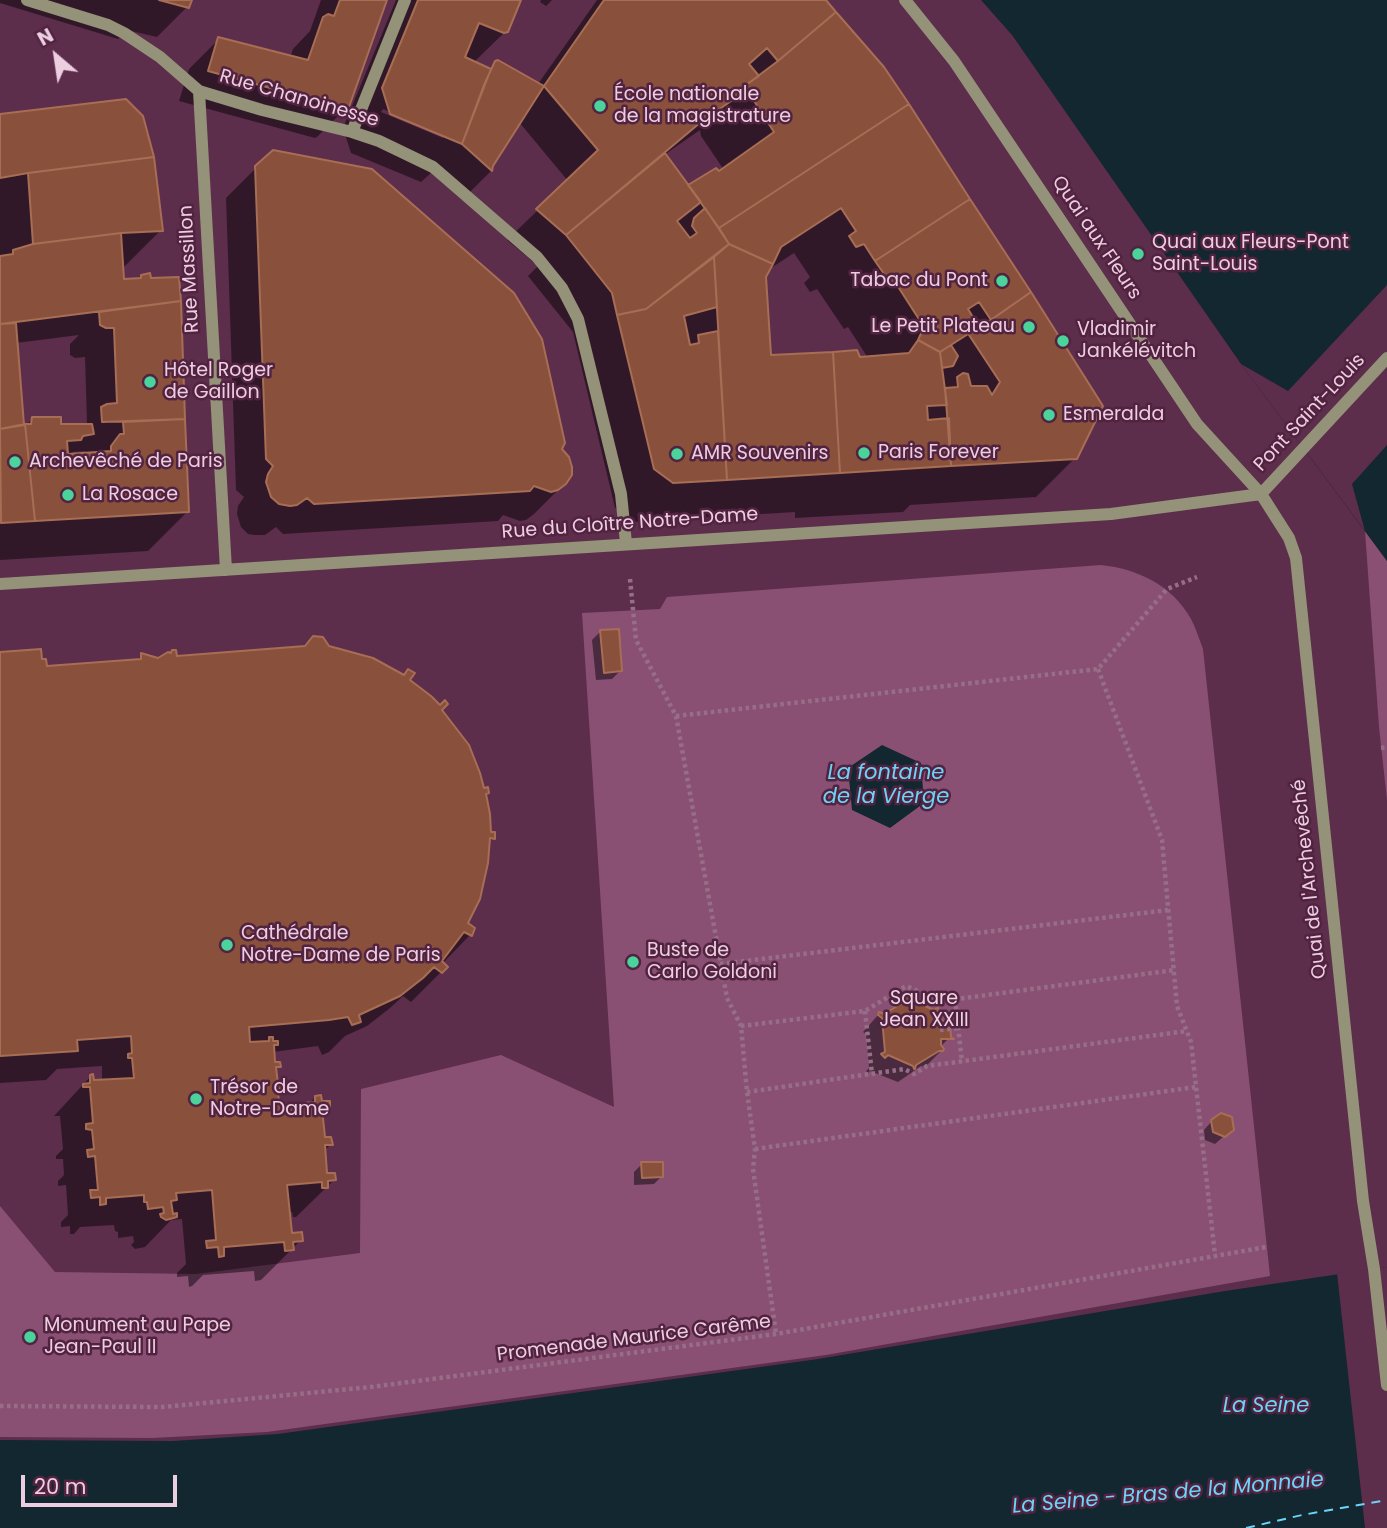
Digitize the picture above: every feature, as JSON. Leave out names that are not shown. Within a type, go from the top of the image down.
[{"type":"street","name":"Rue Chanoinesse","points":[[27,0],[108,25],[124,33],[160,57],[198,91],[261,110],[352,132],[379,141],[433,167],[537,257],[562,288],[578,319],[621,494],[626,544]]},
{"type":"street","points":[[352,132],[405,0]]},
{"type":"street","name":"Quai aux Fleurs","points":[[905,0],[954,61],[1197,424],[1261,494]]},
{"type":"street","name":"Rue Massillon","points":[[198,91],[226,570]]},
{"type":"street","name":"Pont Saint-Louis","points":[[1261,494],[1387,358]]},
{"type":"street","name":"Rue du Cloître Notre-Dame","points":[[0,584],[1111,514],[1261,494]]},
{"type":"street","name":"Quai de l'Archevêché","points":[[1261,494],[1289,538],[1296,558],[1361,1187],[1374,1269],[1387,1385]]},
{"type":"path","points":[[626,544],[636,640],[676,716],[727,998],[741,1026],[755,1149],[753,1169],[776,1334]]},
{"type":"path","points":[[676,716],[1098,669],[1167,589],[1197,577]]},
{"type":"path","points":[[1098,669],[1162,840],[1178,1006],[1191,1042],[1214,1255]]},
{"type":"path","points":[[720,964],[1168,910]]},
{"type":"path","points":[[741,1026],[865,1011],[906,986],[942,1001],[1175,970]]},
{"type":"path","points":[[955,999],[962,1062]]},
{"type":"path","points":[[865,1011],[872,1074]]},
{"type":"path","points":[[940,1030],[958,1028]]},
{"type":"path","points":[[747,1092],[904,1069],[914,1074],[927,1066],[1186,1031]]},
{"type":"path","points":[[755,1149],[1196,1087]]},
{"type":"path","name":"Promenade Maurice Carême","points":[[0,1406],[163,1407],[371,1387],[776,1334],[1266,1247]]},
{"type":"green space","points":[[1365,531],[1387,561],[1387,800],[1379,727]]},
{"type":"green space","name":"Square Jean XXIII","points":[[1101,565],[1128,570],[1164,588],[1191,619],[1203,649],[1270,1276],[826,1355],[267,1432],[152,1438],[0,1437],[0,1206],[55,1272],[196,1274],[360,1253],[361,1089],[501,1055],[614,1107],[582,613],[660,609],[667,597]]},
{"type":"water","points":[[981,0],[1387,0],[1387,561],[1241,364],[1012,35]]},
{"type":"water","name":"La fontaine de la Vierge","points":[[882,745],[921,763],[924,803],[890,828],[852,810],[848,768]]},
{"type":"water","name":"La Seine","points":[[1387,1267],[1387,1528],[0,1528],[0,1440],[173,1441],[278,1434],[818,1359],[1225,1291]]},
{"type":"pier","points":[[1387,285],[1387,445],[1352,484],[1365,531],[1241,364],[1288,391]]},
{"type":"pier","points":[[1387,1267],[1387,1528],[1365,1528],[1337,1273]]},
{"type":"building","points":[[159,0],[192,0],[189,8]]},
{"type":"building","points":[[340,0],[387,0],[347,109],[208,71],[218,37],[308,60],[323,17],[328,14],[334,16]]},
{"type":"building","points":[[418,0],[521,0],[508,32],[504,33],[479,23],[465,57],[491,69],[462,144],[390,114],[382,88]]},
{"type":"building","name":"École nationale de la magistrature","points":[[604,0],[826,0],[836,12],[778,61],[767,48],[749,64],[759,76],[746,85],[747,90],[701,122],[566,235],[536,209],[598,150],[544,86]]},
{"type":"building","points":[[836,12],[884,67],[909,104],[719,228],[688,185],[716,168],[719,171],[774,132],[746,85]]},
{"type":"building","points":[[498,60],[544,86],[492,171],[462,144],[484,85],[495,61]]},
{"type":"building","points":[[126,99],[143,116],[154,157],[0,178],[0,114]]},
{"type":"building","points":[[909,104],[970,199],[875,261],[864,244],[856,247],[849,236],[856,231],[841,208],[781,247],[773,264],[729,244],[719,228]]},
{"type":"building","points":[[273,150],[372,169],[514,293],[542,339],[565,443],[562,449],[569,457],[572,467],[572,475],[566,484],[551,492],[534,486],[530,491],[314,504],[307,498],[290,506],[279,504],[271,497],[266,482],[273,466],[266,459],[255,166]]},
{"type":"building","points":[[665,153],[701,202],[677,221],[690,238],[697,233],[692,226],[694,218],[705,208],[729,244],[646,309],[617,315],[612,293],[566,235]]},
{"type":"building","points":[[154,157],[163,231],[121,233],[33,244],[28,173]]},
{"type":"building","points":[[970,199],[1031,292],[991,320],[979,302],[968,309],[979,327],[940,352],[918,340],[924,327],[895,282],[891,284],[875,261]]},
{"type":"building","points":[[121,233],[124,279],[141,278],[141,275],[150,273],[151,278],[179,277],[181,301],[0,324],[0,256],[13,254],[13,250],[33,244]]},
{"type":"building","points":[[729,244],[773,264],[766,277],[771,355],[833,352],[840,473],[727,480],[714,257]]},
{"type":"building","points":[[714,257],[717,307],[684,316],[690,345],[699,343],[698,335],[718,331],[727,480],[673,483],[654,469],[617,315],[646,309]]},
{"type":"building","points":[[1031,292],[1103,406],[1077,459],[951,466],[945,388],[958,387],[957,377],[963,373],[968,374],[971,386],[987,386],[992,395],[1000,382],[969,335]]},
{"type":"building","name":"Hôtel Roger de Gaillon","points":[[181,301],[185,419],[102,422],[101,407],[117,403],[114,328],[100,325],[99,312]]},
{"type":"building","points":[[16,323],[24,425],[0,429],[0,324]]},
{"type":"building","points":[[918,340],[940,352],[947,405],[927,406],[928,420],[949,418],[951,466],[840,473],[833,352],[857,350],[860,357],[909,353]]},
{"type":"building","points":[[951,345],[958,356],[953,366],[942,368],[940,352]]},
{"type":"building","points":[[32,417],[61,417],[61,424],[92,424],[94,434],[83,436],[81,440],[67,441],[68,454],[111,451],[111,446],[120,434],[124,434],[123,422],[185,419],[189,512],[35,521],[25,424],[31,424]]},
{"type":"building","name":"Archevêché de Paris","points":[[25,424],[35,521],[1,523],[0,429]]},
{"type":"building","points":[[619,629],[622,671],[604,673],[600,630]]},
{"type":"building","name":"Cathédrale Notre-Dame de Paris","points":[[313,636],[323,637],[329,646],[373,658],[404,675],[408,669],[415,673],[410,680],[440,705],[445,700],[448,704],[442,710],[469,745],[484,788],[488,787],[489,793],[486,794],[491,832],[495,832],[495,839],[490,838],[480,899],[468,923],[475,928],[472,936],[464,932],[442,961],[448,967],[442,973],[434,967],[400,996],[359,1015],[361,1022],[352,1025],[348,1017],[249,1027],[250,1042],[269,1041],[269,1037],[278,1041],[278,1045],[274,1045],[275,1062],[280,1062],[281,1067],[276,1067],[278,1084],[283,1084],[283,1089],[278,1089],[279,1105],[315,1102],[315,1096],[321,1095],[322,1101],[330,1101],[330,1109],[322,1109],[325,1137],[331,1137],[333,1145],[325,1145],[327,1173],[335,1173],[336,1180],[328,1181],[328,1188],[322,1188],[322,1182],[287,1185],[292,1233],[302,1232],[303,1241],[293,1242],[294,1250],[285,1251],[284,1242],[224,1247],[224,1256],[219,1257],[218,1247],[207,1248],[206,1241],[216,1240],[212,1190],[176,1193],[177,1200],[171,1201],[173,1214],[177,1213],[177,1217],[166,1220],[160,1214],[164,1213],[163,1207],[148,1209],[144,1195],[106,1198],[106,1204],[100,1205],[100,1197],[91,1198],[90,1190],[98,1190],[95,1156],[88,1157],[87,1150],[94,1149],[92,1130],[86,1129],[86,1124],[93,1123],[90,1087],[83,1087],[83,1084],[90,1083],[90,1075],[93,1074],[94,1080],[134,1078],[132,1058],[128,1058],[128,1054],[132,1053],[131,1036],[77,1040],[78,1051],[0,1056],[0,652],[41,649],[42,659],[46,659],[47,666],[141,659],[141,653],[158,658],[171,653],[172,650],[176,650],[177,656],[305,646]]},
{"type":"building","points":[[909,994],[911,1000],[934,1010],[938,1007],[939,1021],[952,1020],[951,1037],[954,1039],[941,1039],[943,1051],[916,1065],[915,1069],[881,1054],[885,1052],[879,1012],[884,1014],[906,1001],[905,995]]},
{"type":"building","points":[[1221,1113],[1232,1117],[1234,1130],[1225,1137],[1213,1132],[1211,1120]]},
{"type":"building","points":[[641,1162],[663,1162],[663,1177],[642,1178]]},
{"type":"ferry route","points":[[1246,1528],[1387,1500]]},
{"type":"place","name":"École nationale de la magistrature","points":[[600,106]]},
{"type":"place","name":"Quai aux Fleurs-Pont Saint-Louis","points":[[1138,254]]},
{"type":"place","name":"Tabac du Pont","points":[[1002,281]]},
{"type":"place","name":"Le Petit Plateau","points":[[1029,327]]},
{"type":"place","name":"Vladimir Jankélévitch","points":[[1063,341]]},
{"type":"place","name":"Hôtel Roger de Gaillon","points":[[150,382]]},
{"type":"place","name":"Esmeralda","points":[[1049,415]]},
{"type":"place","name":"Paris Forever","points":[[864,453]]},
{"type":"place","name":"AMR Souvenirs","points":[[677,454]]},
{"type":"place","name":"Archevêché de Paris","points":[[15,462]]},
{"type":"place","name":"La Rosace","points":[[68,495]]},
{"type":"place","name":"Cathédrale Notre-Dame de Paris","points":[[227,945]]},
{"type":"place","name":"Buste de Carlo Goldoni","points":[[633,962]]},
{"type":"place","name":"Trésor de Notre-Dame","points":[[196,1099]]},
{"type":"place","name":"Monument au Pape Jean-Paul II","points":[[30,1337]]},
{"type":"water label","name":"La Seine - Bras de la Monnaie","points":[[1168,1494]]}]
